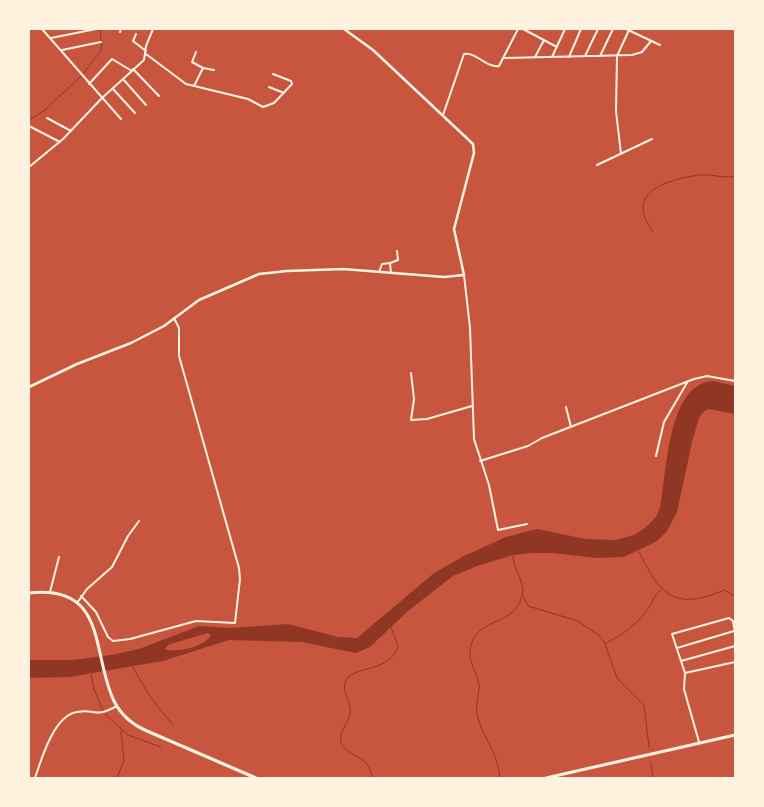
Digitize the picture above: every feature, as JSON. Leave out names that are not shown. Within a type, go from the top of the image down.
[{"type":"highway","points":[[29,593],[50,592],[66,596],[77,603],[93,623],[117,706],[125,717],[139,728],[256,778]]},
{"type":"highway","points":[[546,778],[735,735]]},
{"type":"street","points":[[42,29],[122,119]]},
{"type":"street","points":[[51,38],[96,29]]},
{"type":"street","points":[[29,167],[60,142],[102,98],[144,60],[154,29]]},
{"type":"street","points":[[344,29],[374,50],[474,146],[454,229],[464,275],[470,328],[474,439],[489,485],[498,530],[527,524]]},
{"type":"street","points":[[443,115],[464,54],[469,53],[494,67],[502,64],[518,29]]},
{"type":"street","points":[[523,29],[557,47]]},
{"type":"street","points":[[552,57],[565,29]]},
{"type":"street","points":[[569,57],[581,29]]},
{"type":"street","points":[[584,57],[598,29]]},
{"type":"street","points":[[600,56],[613,29]]},
{"type":"street","points":[[620,154],[616,111],[617,56],[628,30],[660,45]]},
{"type":"street","points":[[136,34],[134,43],[181,81],[248,99],[263,108],[274,103],[292,84],[291,81],[273,74]]},
{"type":"street","points":[[535,57],[544,40]]},
{"type":"street","points":[[505,58],[638,54],[651,41]]},
{"type":"street","points":[[62,50],[101,42]]},
{"type":"street","points":[[196,52],[192,62],[203,68],[214,70]]},
{"type":"street","points":[[89,84],[112,59],[132,70],[159,96]]},
{"type":"street","points":[[194,86],[203,68]]},
{"type":"street","points":[[123,79],[146,106]]},
{"type":"street","points":[[269,87],[284,93]]},
{"type":"street","points":[[113,88],[135,113]]},
{"type":"street","points":[[46,118],[71,131]]},
{"type":"street","points":[[29,126],[60,142]]},
{"type":"street","points":[[598,165],[652,139]]},
{"type":"street","points":[[379,272],[382,264],[398,260],[397,251]]},
{"type":"street","points":[[390,263],[391,272]]},
{"type":"street","points":[[29,387],[76,364],[131,343],[174,318],[199,300],[259,274],[314,270],[391,272],[444,277],[464,275]]},
{"type":"street","points":[[81,596],[96,612],[108,637],[113,641],[130,639],[196,621],[235,623],[240,579],[239,568],[179,356],[179,328],[174,318]]},
{"type":"street","points":[[412,374],[414,400],[411,420],[427,418],[472,406]]},
{"type":"street","points":[[480,461],[528,446],[688,381],[707,376],[735,381]]},
{"type":"street","points":[[656,456],[664,422],[688,381]]},
{"type":"street","points":[[566,407],[572,428]]},
{"type":"street","points":[[77,603],[81,596],[112,567],[128,536],[139,521]]},
{"type":"street","points":[[50,592],[58,557]]},
{"type":"street","points":[[677,648],[735,632],[733,621],[729,618],[672,634],[685,674],[684,689],[700,743]]},
{"type":"street","points":[[681,661],[735,647],[735,662],[685,674]]},
{"type":"street","points":[[35,778],[44,749],[69,715],[82,711],[102,714],[117,706]]},
{"type":"shaded area","points":[[713,381],[735,386],[735,414],[709,409],[704,411],[699,418],[692,442],[677,512],[667,531],[657,541],[624,557],[596,558],[553,553],[531,553],[513,555],[477,566],[453,576],[408,611],[370,647],[356,653],[302,642],[229,640],[163,661],[69,677],[29,678],[29,660],[73,660],[111,655],[139,649],[199,626],[231,628],[288,624],[338,637],[357,638],[434,573],[464,556],[506,537],[537,529],[586,539],[616,540],[634,535],[645,528],[656,517],[660,508],[672,432],[686,397],[698,386]],"holes":[[[208,633],[211,635],[203,643],[190,648],[164,649],[170,644]]]},
{"type":"waterway","points":[[84,73],[102,49],[100,29]]},
{"type":"waterway","points":[[29,120],[45,110],[81,76]]},
{"type":"waterway","points":[[653,232],[643,211],[644,202],[655,189],[674,180],[693,176],[735,176]]},
{"type":"waterway","points":[[639,552],[655,579],[671,595],[681,599],[693,599],[724,590],[735,596]]},
{"type":"waterway","points":[[500,778],[499,768],[493,752],[479,723],[477,714],[479,684],[470,651],[473,640],[479,632],[486,626],[511,613],[522,596],[521,581],[513,556]]},
{"type":"waterway","points":[[606,643],[636,623],[646,612],[655,595],[661,590]]},
{"type":"waterway","points":[[523,596],[528,606],[578,621],[600,636],[605,644],[617,678],[644,705],[649,747]]},
{"type":"waterway","points":[[373,778],[367,764],[345,749],[341,742],[341,734],[350,713],[344,688],[346,680],[350,675],[380,665],[394,655],[398,646],[391,627]]},
{"type":"waterway","points":[[132,666],[151,698],[173,725]]},
{"type":"waterway","points":[[91,674],[94,689],[103,711]]},
{"type":"waterway","points":[[105,714],[128,735],[161,747]]},
{"type":"waterway","points":[[117,778],[124,760],[121,731]]},
{"type":"waterway","points":[[651,763],[653,778]]}]
